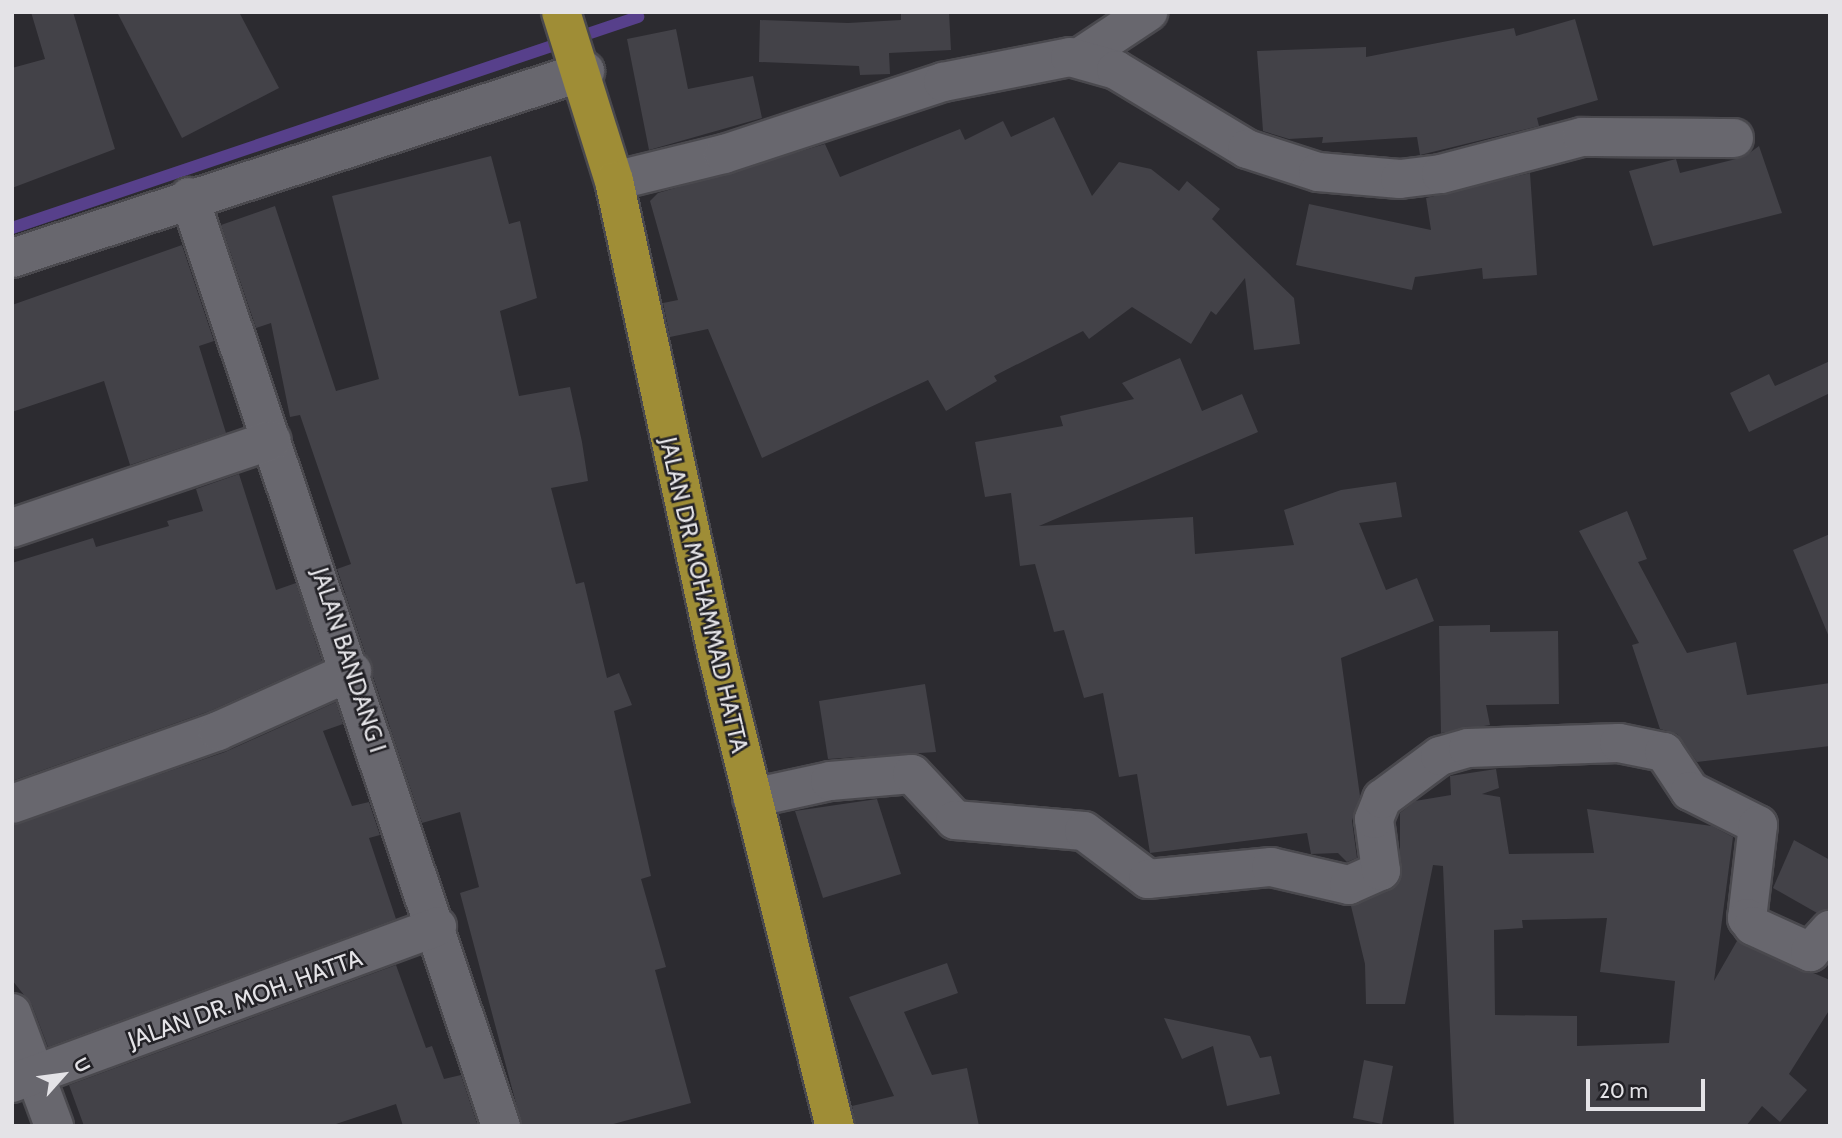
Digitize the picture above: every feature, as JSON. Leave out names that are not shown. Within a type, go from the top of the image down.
[{"type":"highway","name":"JALAN DR MOHAMMAD HATTA","points":[[561,12],[583,67],[614,181],[752,798],[835,1126]]},
{"type":"street","points":[[614,181],[724,154],[943,82],[1080,57],[1148,12]]},
{"type":"street","points":[[1080,57],[1116,70],[1247,149],[1318,173],[1400,179],[1441,174],[1581,137],[1734,138]]},
{"type":"street","points":[[12,258],[583,67]]},
{"type":"street","name":"JALAN BANDANG I","points":[[189,197],[352,670],[501,1126]]},
{"type":"street","points":[[12,528],[272,440]]},
{"type":"street","points":[[12,804],[218,731],[352,670]]},
{"type":"street","points":[[752,798],[830,781],[912,774],[955,820],[1084,831],[1148,879],[1271,867],[1349,885],[1381,871],[1374,819],[1382,799],[1440,756],[1468,748],[1619,743],[1664,752],[1690,791],[1758,825],[1747,918],[1758,930],[1810,953],[1830,930]]},
{"type":"street","name":"JALAN DR. MOH. HATTA","points":[[24,1079],[437,927]]},
{"type":"street","points":[[12,1013],[24,1079],[54,1126]]},
{"type":"building","points":[[31,12],[73,12],[115,149],[12,188],[12,68],[45,59]]},
{"type":"building","points":[[117,12],[239,12],[279,88],[182,138]]},
{"type":"building","points":[[901,12],[949,12],[951,50],[889,53],[890,74],[860,75],[859,66],[759,62],[760,20],[848,23],[901,20]]},
{"type":"building","points":[[1575,19],[1598,100],[1537,118],[1539,126],[1420,155],[1417,137],[1322,143],[1323,137],[1289,139],[1263,131],[1257,51],[1366,47],[1366,57],[1514,28],[1516,36]]},
{"type":"building","points":[[676,29],[688,89],[753,76],[762,118],[649,150],[627,39]]},
{"type":"building","points":[[1054,117],[1092,196],[1119,162],[1151,169],[1179,191],[1187,181],[1220,209],[1212,219],[1294,298],[1300,344],[1254,350],[1245,278],[1216,315],[1211,311],[1191,344],[1132,307],[1089,339],[1083,331],[994,376],[997,381],[946,411],[928,380],[762,458],[708,329],[670,337],[663,303],[678,300],[650,201],[658,193],[825,144],[840,177],[960,129],[965,140],[1003,121],[1011,137]]},
{"type":"building","points":[[1759,146],[1782,213],[1653,246],[1629,171],[1676,159],[1680,173],[1744,157]]},
{"type":"building","points":[[491,156],[509,224],[520,221],[537,298],[500,311],[519,396],[570,387],[582,442],[588,481],[551,488],[576,584],[584,582],[607,678],[619,673],[632,705],[614,711],[651,876],[641,879],[666,967],[655,970],[691,1103],[606,1126],[522,1126],[460,893],[479,887],[460,812],[422,823],[337,569],[351,564],[300,415],[290,417],[271,323],[256,328],[221,225],[275,206],[336,391],[379,379],[332,196]]},
{"type":"building","points":[[1530,173],[1537,275],[1483,279],[1482,268],[1415,277],[1412,290],[1296,265],[1309,204],[1431,230],[1426,198]]},
{"type":"building","points":[[182,245],[214,341],[199,346],[226,433],[130,465],[104,381],[12,412],[12,305]]},
{"type":"building","points":[[1180,358],[1202,411],[1242,394],[1258,432],[1039,526],[1193,517],[1195,554],[1294,545],[1284,510],[1341,490],[1396,482],[1402,517],[1359,523],[1386,590],[1417,578],[1434,621],[1341,658],[1360,796],[1352,821],[1357,858],[1347,862],[1338,853],[1311,854],[1307,833],[1150,853],[1137,774],[1119,777],[1103,693],[1084,698],[1064,630],[1054,632],[1035,564],[1020,566],[1011,493],[985,497],[975,442],[1063,426],[1060,416],[1134,399],[1122,383]]},
{"type":"building","points":[[1830,361],[1830,393],[1749,432],[1730,393],[1769,374],[1775,386]]},
{"type":"building","points":[[239,474],[276,590],[296,583],[322,661],[210,711],[12,781],[12,563],[93,538],[96,547],[169,526],[167,521],[203,511],[196,489]]},
{"type":"building","points":[[1627,511],[1647,559],[1638,562],[1687,653],[1736,642],[1747,695],[1830,683],[1830,746],[1697,762],[1677,734],[1660,729],[1632,645],[1639,643],[1579,531]]},
{"type":"building","points":[[1830,534],[1830,637],[1829,637],[1793,550]]},
{"type":"building","points":[[1490,625],[1490,632],[1558,631],[1559,704],[1486,705],[1490,725],[1441,733],[1439,626]]},
{"type":"building","points":[[925,684],[936,752],[828,759],[819,701]]},
{"type":"building","points":[[336,702],[343,724],[323,731],[352,806],[369,802],[380,835],[369,838],[396,919],[48,1047],[32,1005],[12,980],[12,825],[225,752]]},
{"type":"building","points":[[1496,769],[1499,788],[1482,794],[1500,797],[1509,854],[1594,853],[1587,809],[1712,826],[1733,837],[1714,981],[1737,941],[1830,980],[1830,1009],[1789,1074],[1807,1090],[1780,1122],[1762,1106],[1746,1126],[1454,1126],[1443,866],[1433,865],[1405,1004],[1366,1004],[1365,964],[1351,906],[1400,881],[1400,813],[1415,801],[1451,795],[1450,776]],"holes":[[[1607,918],[1600,972],[1675,981],[1669,1043],[1577,1046],[1577,1016],[1495,1015],[1494,930],[1523,928],[1522,920]]]},
{"type":"building","points":[[877,799],[901,874],[823,898],[795,811]]},
{"type":"building","points":[[1794,840],[1830,860],[1830,909],[1817,913],[1773,888]]},
{"type":"building","points":[[947,963],[958,993],[904,1012],[932,1075],[967,1068],[979,1126],[856,1126],[852,1106],[894,1096],[849,997]]},
{"type":"building","points":[[396,965],[426,1048],[432,1046],[444,1079],[461,1075],[478,1126],[403,1126],[396,1104],[330,1126],[84,1126],[69,1085]]},
{"type":"building","points":[[1164,1018],[1250,1036],[1260,1058],[1271,1056],[1280,1094],[1227,1106],[1213,1046],[1182,1059]]},
{"type":"building","points":[[1364,1060],[1393,1066],[1382,1124],[1353,1118]]},
{"type":"waterway","points":[[12,228],[638,17]]}]
